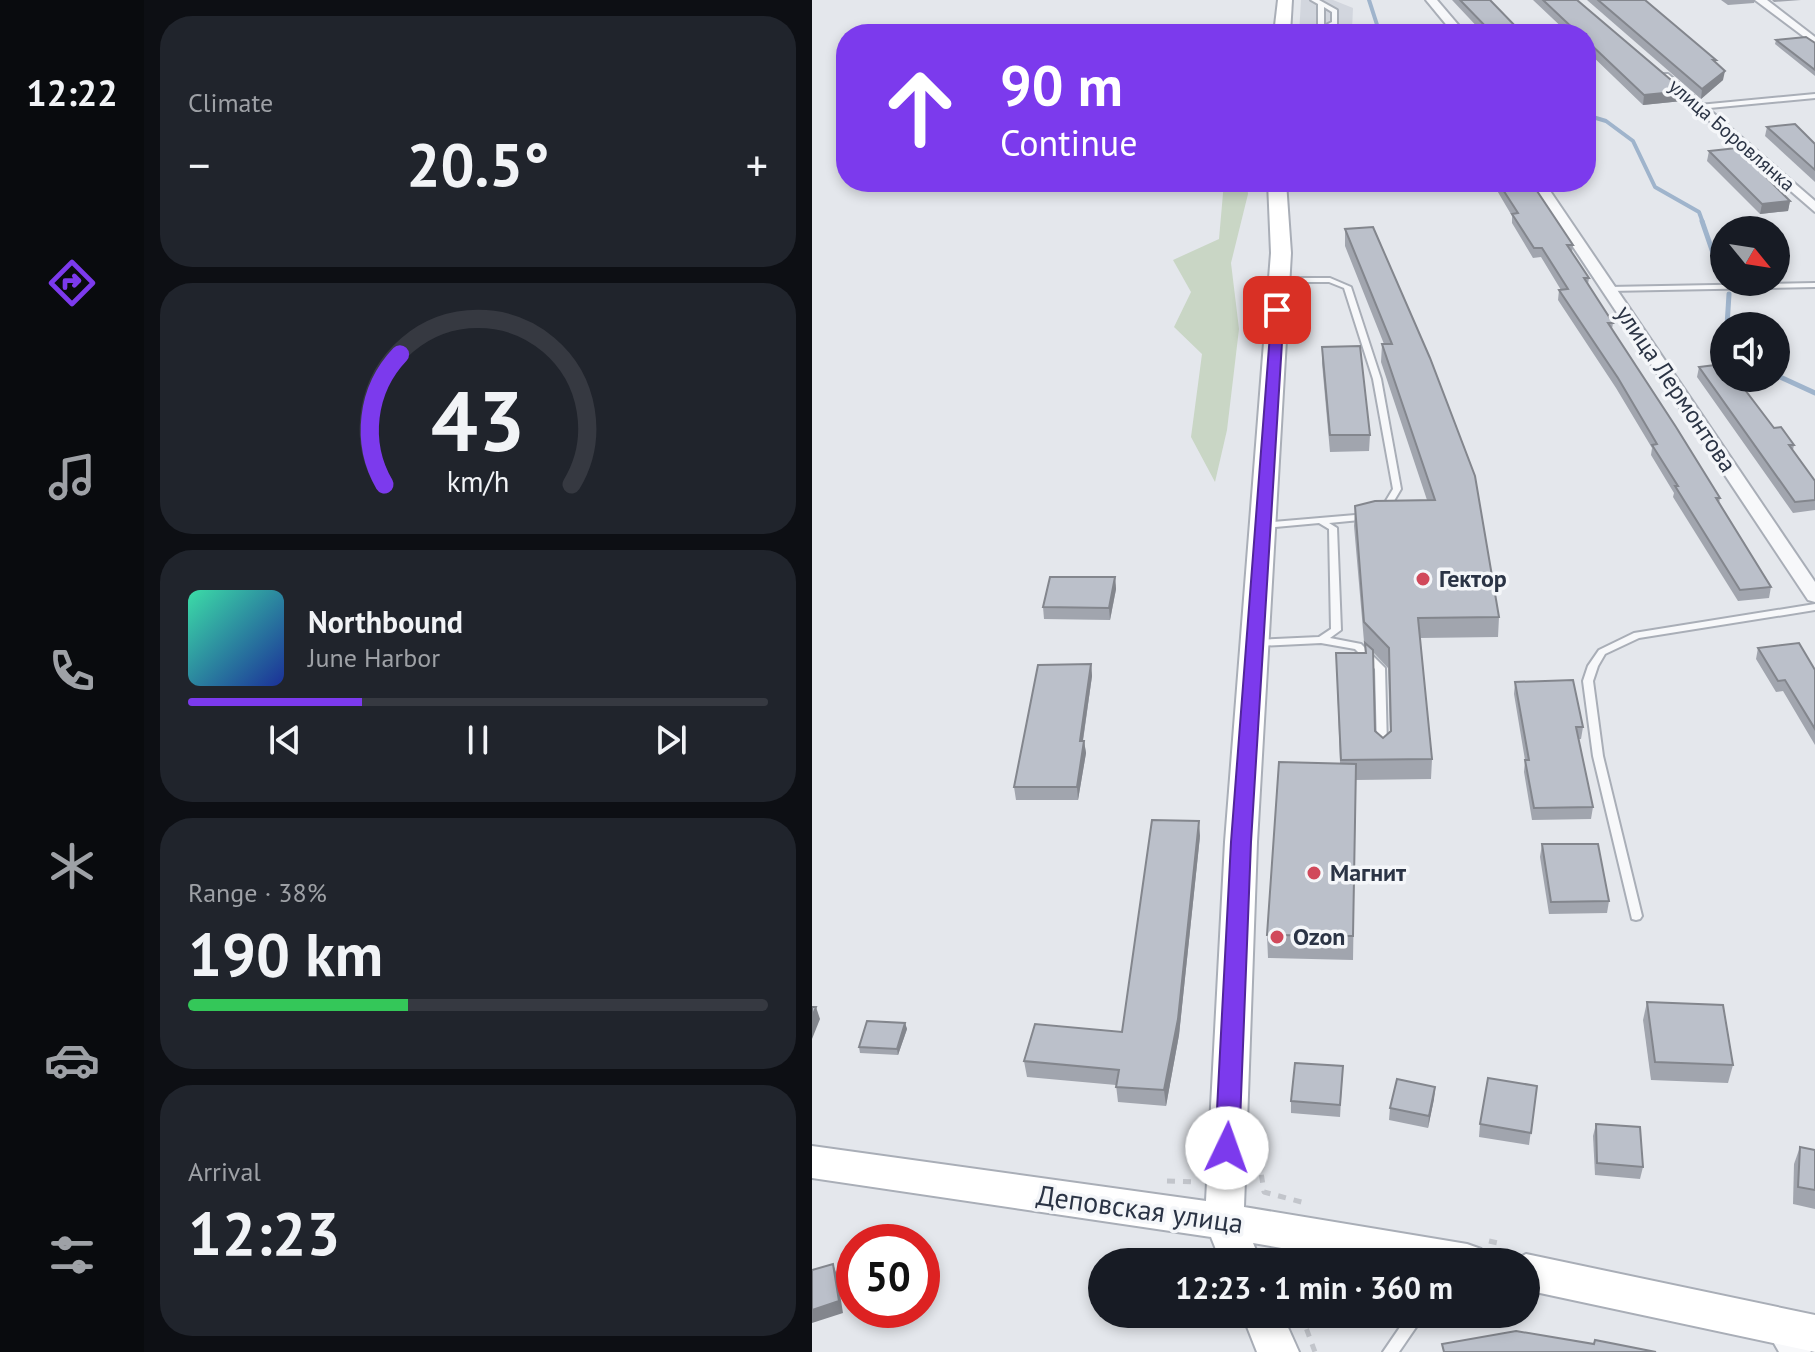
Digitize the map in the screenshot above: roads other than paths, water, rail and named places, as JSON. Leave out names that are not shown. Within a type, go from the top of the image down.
[{"type":"main road","points":[[1283,24],[1285,0]]},
{"type":"main road","points":[[1235,1248],[1224,1221],[1241,842],[1279,280],[1277,192]]},
{"type":"main road","name":"Деповская улица","points":[[812,1162],[1411,1248]]},
{"type":"main road","points":[[1540,1265],[1796,1337]]},
{"type":"main road","points":[[1268,1328],[1278,1352]]},
{"type":"street","points":[[1431,0],[1452,24]]},
{"type":"street","points":[[1760,0],[1815,42]]},
{"type":"street","name":"улица Боровлянка","points":[[1654,68],[1815,208]]},
{"type":"street","name":"улица Лермонтова","points":[[1544,192],[1815,596]]},
{"type":"lane","points":[[1317,2],[1320,24]]},
{"type":"lane","points":[[1317,2],[1335,11],[1333,24]]},
{"type":"lane","points":[[1699,107],[1815,96]]},
{"type":"lane","points":[[1262,525],[1361,520],[1386,508],[1397,489],[1377,379],[1347,287],[1330,280],[1279,280]]},
{"type":"lane","points":[[1609,289],[1815,285]]},
{"type":"lane","points":[[1321,522],[1333,528],[1336,630],[1321,640]]},
{"type":"lane","points":[[1636,916],[1598,756],[1588,681],[1593,666],[1602,652],[1637,635],[1815,607]]},
{"type":"lane","points":[[1255,643],[1321,640],[1358,646],[1380,668],[1382,751]]},
{"type":"lane","points":[[1390,1352],[1408,1328]]},
{"type":"waterway","points":[[1369,0],[1377,24]]},
{"type":"waterway","points":[[1596,118],[1606,121],[1633,141],[1655,187],[1699,212],[1703,223]]},
{"type":"waterway","points":[[1702,221],[1710,244]]},
{"type":"waterway","points":[[1728,312],[1729,296]]},
{"type":"waterway","points":[[1790,381],[1815,393]]},
{"type":"place","name":"Гектор","points":[[1423,579]]},
{"type":"place","name":"Магнит","points":[[1314,873]]},
{"type":"place","name":"Ozon","points":[[1277,937]]}]
